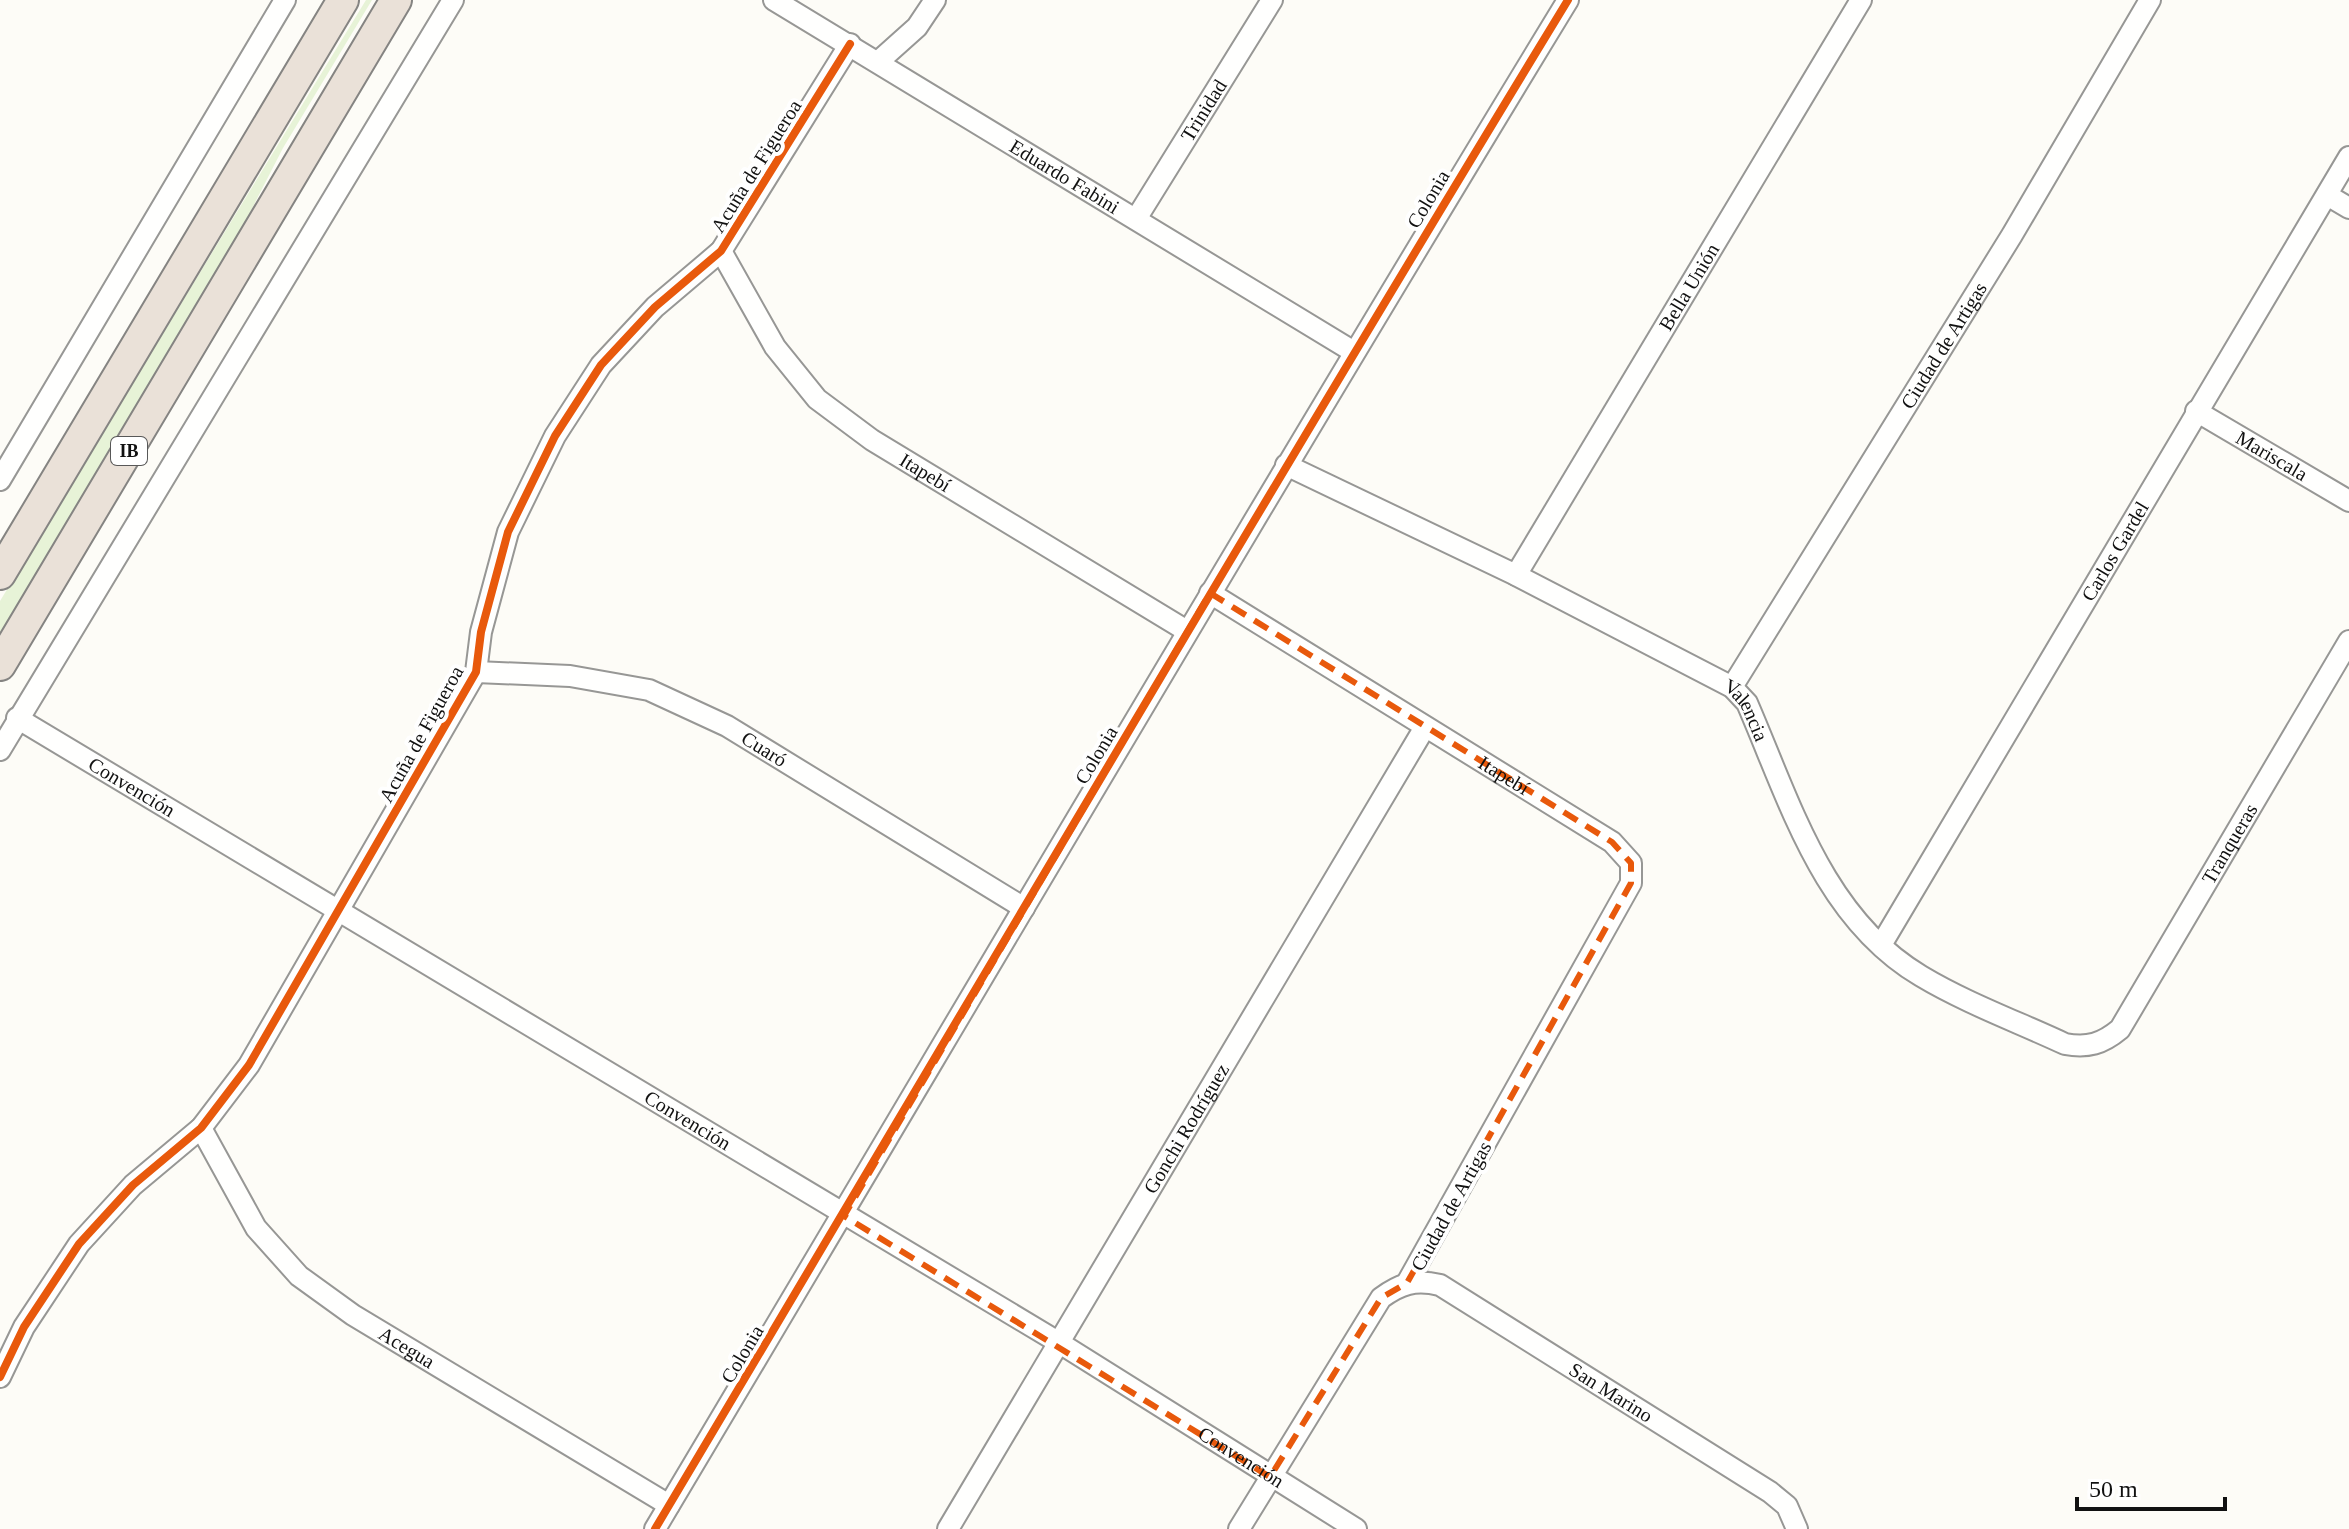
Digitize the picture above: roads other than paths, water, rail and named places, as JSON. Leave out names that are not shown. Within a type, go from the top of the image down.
[{"type":"highway","name":"IB","points":[[0,574],[343,0]]},
{"type":"highway","name":"IB","points":[[0,665],[396,0]]},
{"type":"street","points":[[0,480],[285,0]]},
{"type":"street","points":[[0,750],[453,0]]},
{"type":"street","name":"Eduardo Fabini","points":[[774,0],[1354,352]]},
{"type":"street","points":[[879,61],[917,27],[935,0]]},
{"type":"street","name":"Trinidad","points":[[1136,219],[1272,0]]},
{"type":"street","name":"Colonia","points":[[655,1529],[844,1216],[1286,465],[1568,0]]},
{"type":"street","name":"Bella Unión","points":[[1516,575],[1861,0]]},
{"type":"street","name":"Ciudad de Artigas","points":[[1732,687],[2012,235],[2150,0]]},
{"type":"street","name":"Acuña de Figueroa","points":[[0,1377],[24,1327],[79,1244],[133,1185],[201,1128],[249,1065],[476,672],[481,632],[508,532],[555,436],[601,365],[655,307],[721,251],[850,44]]},
{"type":"street","name":"Carlos Gardel","points":[[1881,945],[2349,157]]},
{"type":"street","points":[[2327,195],[2349,208]]},
{"type":"street","name":"Itapebí","points":[[721,251],[775,347],[817,399],[872,440],[1187,631]]},
{"type":"street","name":"Mariscala","points":[[2196,411],[2349,501]]},
{"type":"street","name":"Valencia","points":[[1286,465],[1516,575],[1732,687],[1747,703],[1818,868],[1849,914],[1881,945],[1920,976],[2065,1044],[2084,1047],[2105,1042]]},
{"type":"street","name":"Itapebí","points":[[1210,593],[1612,842],[1631,863]]},
{"type":"street","name":"Tranqueras","points":[[2105,1042],[2120,1029],[2349,641]]},
{"type":"street","name":"Cuaró","points":[[476,672],[570,676],[649,690],[727,726],[1024,908]]},
{"type":"street","name":"Convención","points":[[17,718],[1058,1342],[1356,1529]]},
{"type":"street","name":"Gonchi Rodríguez","points":[[948,1529],[1425,727]]},
{"type":"street","name":"Ciudad de Artigas","points":[[1239,1529],[1381,1298],[1407,1283],[1631,883],[1631,863]]},
{"type":"street","name":"Acegua","points":[[201,1128],[256,1228],[299,1276],[353,1315],[669,1505]]},
{"type":"street","name":"San Marino","points":[[1407,1283],[1422,1281],[1440,1285],[1770,1492],[1787,1506],[1797,1529]]}]
